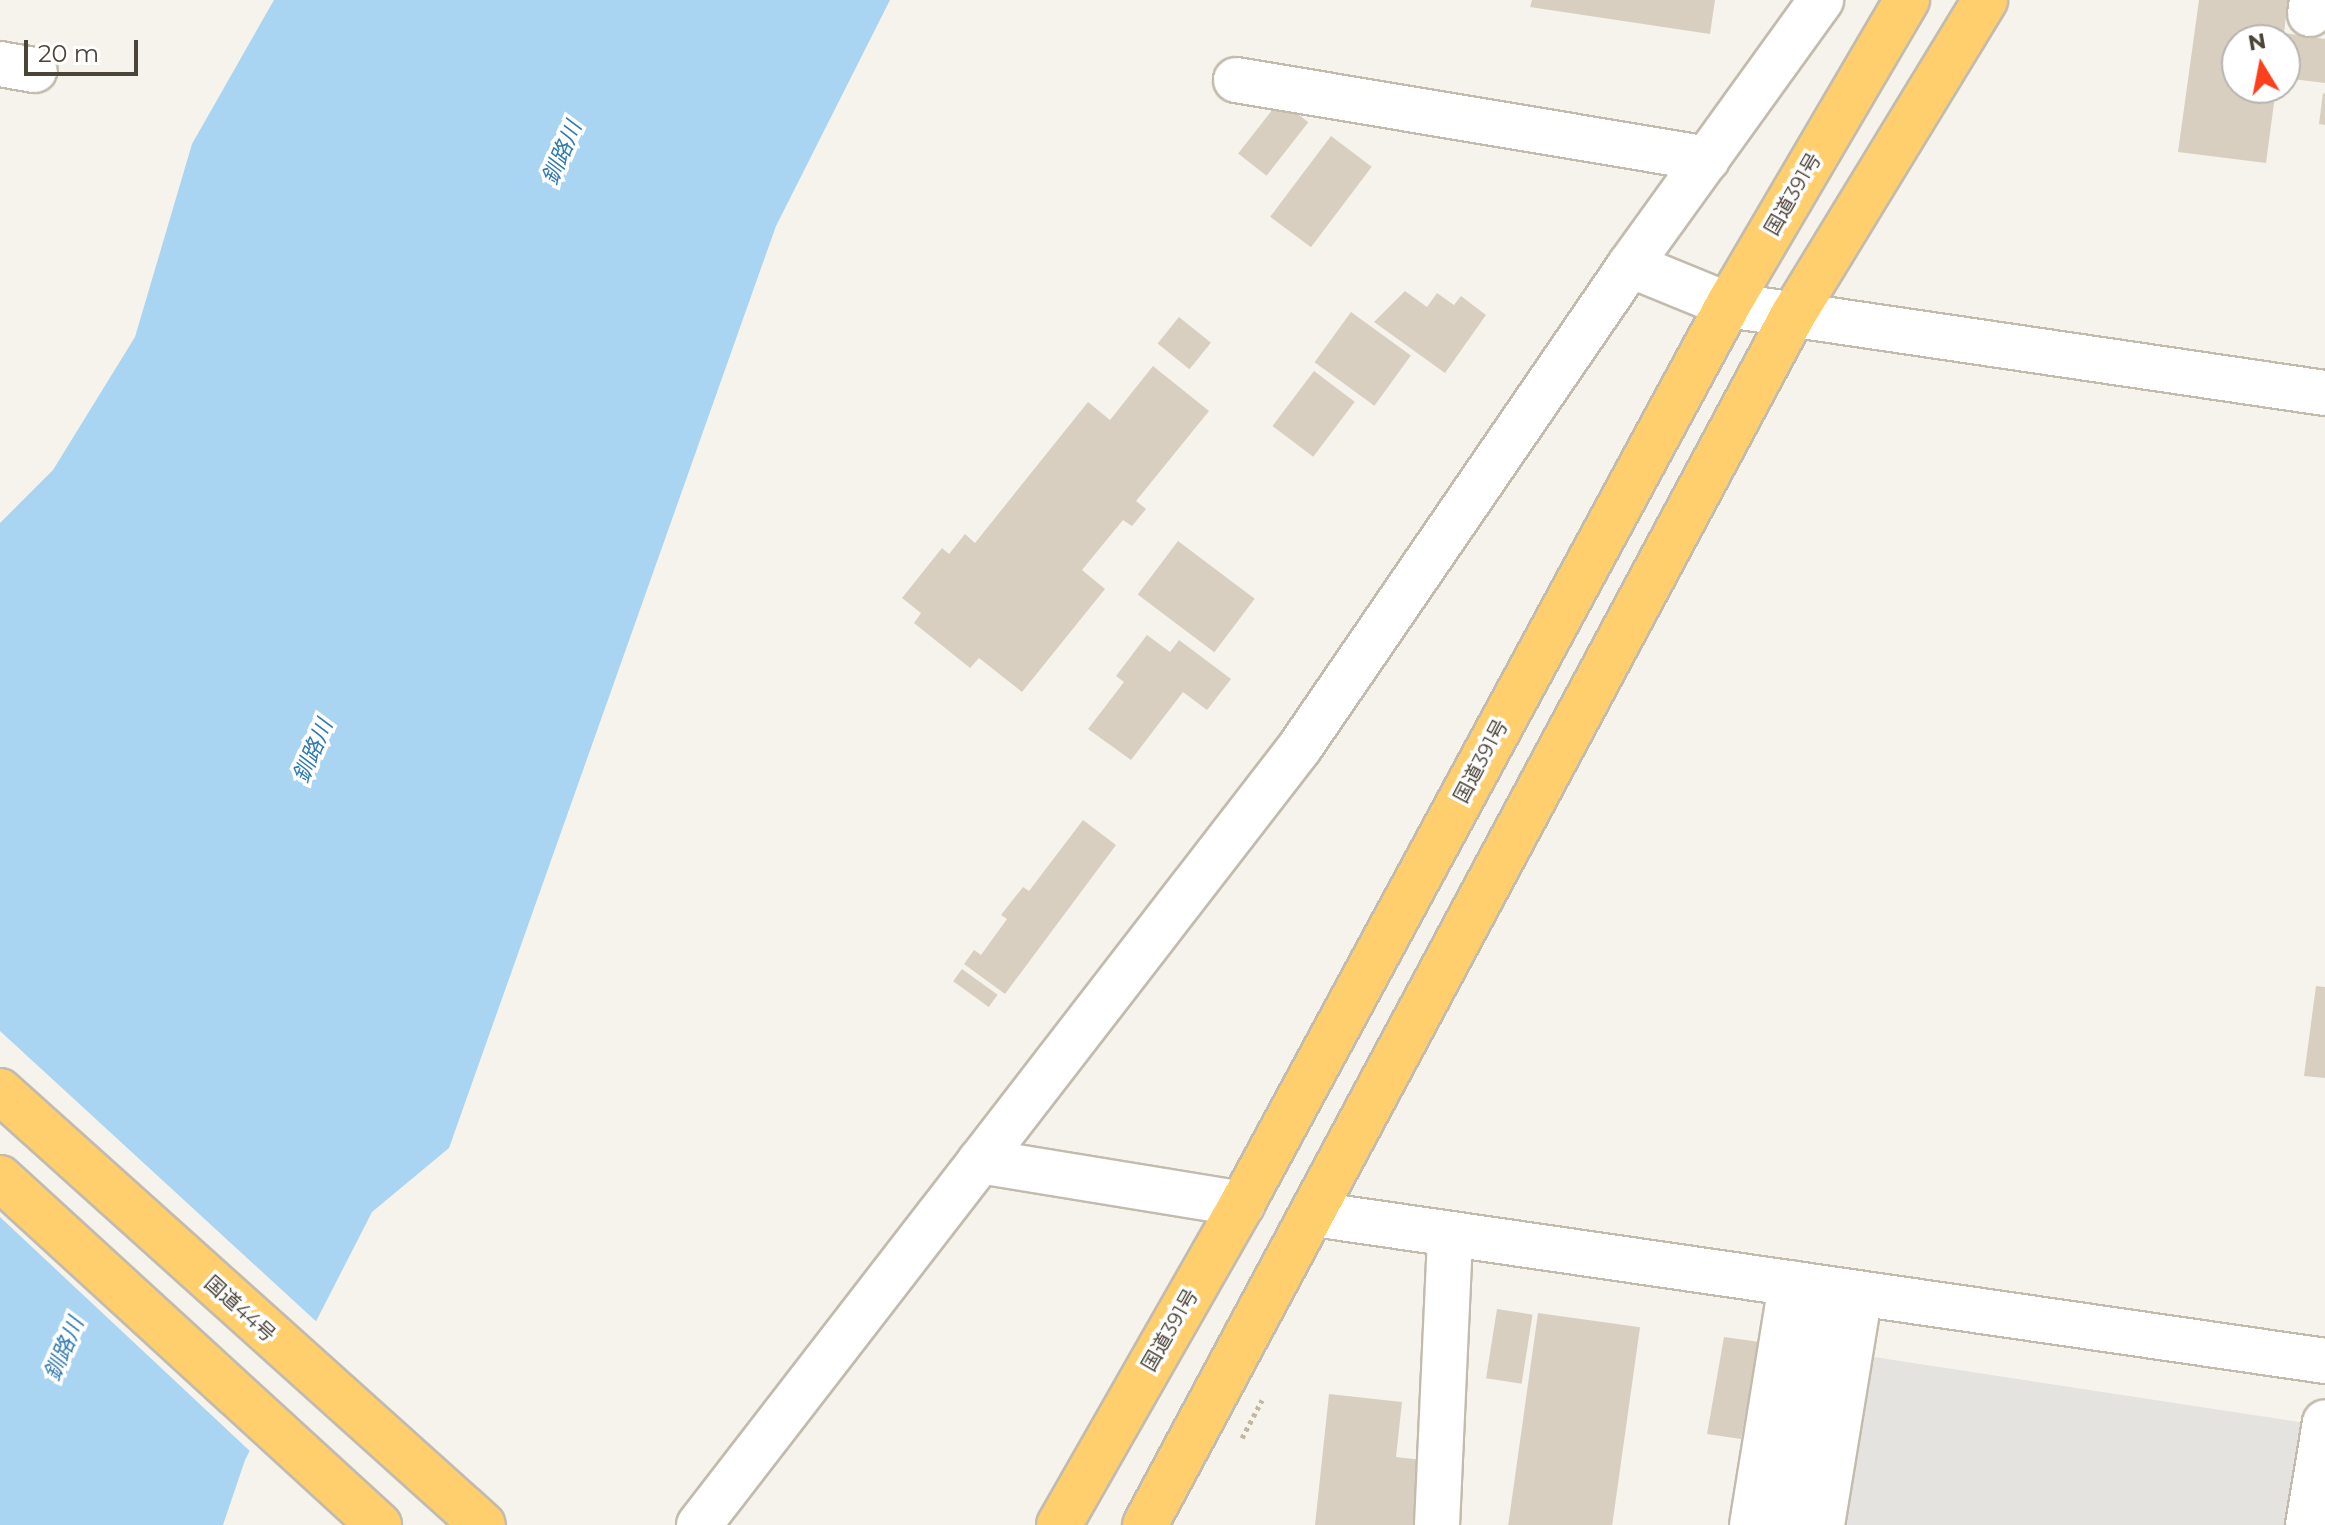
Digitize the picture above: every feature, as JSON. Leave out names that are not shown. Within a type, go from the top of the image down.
[{"type":"highway","name":"国道391号","points":[[1059,1525],[1242,1204],[1728,305],[1907,0]]},
{"type":"highway","points":[[1145,1525],[1793,315],[1985,0]]},
{"type":"highway","name":"国道44号","points":[[0,1091],[379,1435],[483,1525]]},
{"type":"highway","points":[[0,1178],[379,1525]]},
{"type":"street","points":[[699,1525],[1300,747],[1630,265],[1821,0]]},
{"type":"street","points":[[1236,80],[1707,159]]},
{"type":"street","points":[[1630,265],[1728,305],[2325,393]]},
{"type":"street","points":[[980,1161],[1242,1204]]},
{"type":"street","points":[[1314,1214],[2325,1361]]},
{"type":"street","points":[[1437,1525],[1450,1234]]},
{"type":"street","points":[[1752,1525],[1825,1288]]},
{"type":"street","points":[[1790,1525],[1825,1288]]},
{"type":"street","points":[[1822,1525],[1825,1288]]},
{"type":"street","points":[[2308,1525],[2325,1422]]},
{"type":"shaded area","points":[[1835,1351],[2325,1426],[2325,1525],[1808,1525]]},
{"type":"water","name":"釧路川","points":[[274,0],[890,0],[776,226],[449,1148],[372,1212],[245,1460],[223,1525],[0,1525],[0,523],[53,470],[135,337],[192,144]]},
{"type":"pier","points":[[0,1031],[319,1324],[253,1454],[0,1217]]},
{"type":"building","points":[[1532,0],[1715,0],[1710,34],[1530,7]]},
{"type":"building","points":[[2199,0],[2288,0],[2285,24],[2221,24],[2221,104],[2274,104],[2266,163],[2178,152]]},
{"type":"building","points":[[2301,35],[2325,39],[2325,83],[2301,80]]},
{"type":"building","points":[[2325,94],[2325,125],[2319,124]]},
{"type":"building","points":[[1280,100],[1308,122],[1267,176],[1238,154]]},
{"type":"building","points":[[1331,136],[1372,167],[1311,247],[1270,217]]},
{"type":"building","points":[[1405,291],[1427,307],[1437,293],[1454,305],[1461,296],[1486,315],[1445,373],[1374,322]]},
{"type":"building","points":[[1351,312],[1411,355],[1374,406],[1315,362]]},
{"type":"building","points":[[1179,317],[1211,343],[1189,369],[1158,343]]},
{"type":"building","points":[[1153,366],[1209,411],[1136,501],[1146,509],[1132,526],[1123,520],[1082,570],[1105,589],[1022,692],[979,658],[970,668],[914,623],[921,613],[902,598],[942,548],[949,554],[965,534],[975,543],[1088,402],[1110,420]]},
{"type":"building","points":[[1314,371],[1355,402],[1313,457],[1272,426]]},
{"type":"building","points":[[1178,541],[1255,599],[1214,652],[1138,595]]},
{"type":"building","points":[[1147,635],[1170,652],[1179,640],[1231,679],[1207,710],[1183,692],[1131,760],[1088,729],[1124,682],[1116,676]]},
{"type":"building","points":[[1083,820],[1116,845],[1005,994],[964,964],[974,950],[981,955],[1007,919],[1001,915],[1023,887],[1029,891]]},
{"type":"building","points":[[962,969],[998,995],[989,1007],[953,981]]},
{"type":"building","points":[[2316,986],[2325,987],[2325,1078],[2304,1076]]},
{"type":"building","points":[[1497,1309],[1533,1315],[1522,1384],[1486,1378]]},
{"type":"building","points":[[1538,1313],[1640,1327],[1612,1525],[1508,1525]]},
{"type":"building","points":[[1724,1337],[1767,1343],[1755,1412],[1746,1411],[1741,1439],[1707,1434]]},
{"type":"building","points":[[1329,1394],[1402,1402],[1396,1457],[1431,1461],[1424,1525],[1315,1525]]}]
